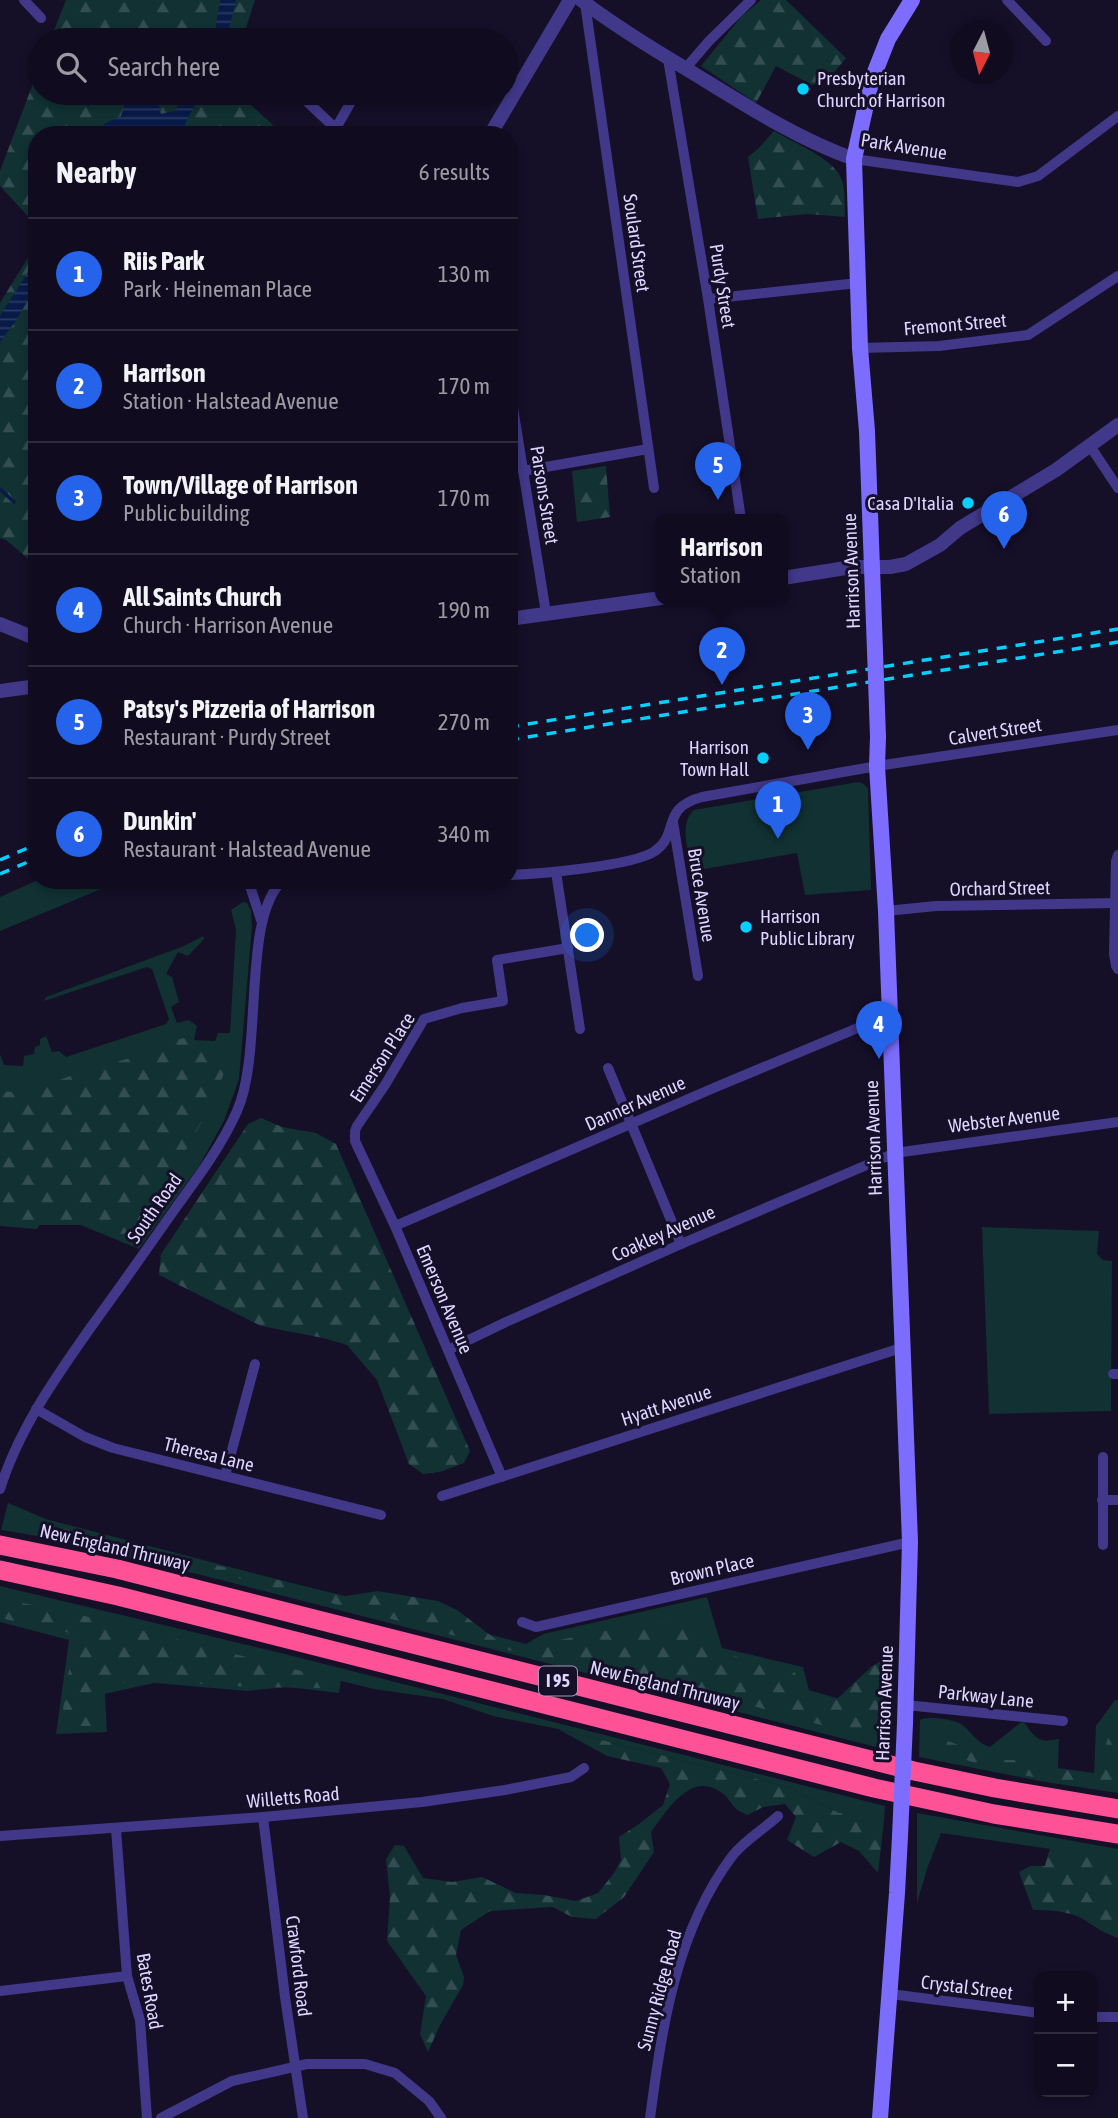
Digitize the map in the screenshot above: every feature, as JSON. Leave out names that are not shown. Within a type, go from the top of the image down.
[{"type":"highway","name":"New England Thruway","points":[[0,1545],[76,1559],[157,1579],[914,1771],[1009,1791],[1118,1809]]},
{"type":"highway","name":"I 95","points":[[0,1570],[78,1586],[874,1788],[994,1814],[1118,1834]]},
{"type":"main road","name":"Harrison Avenue","points":[[881,2118],[900,1836],[910,1542],[886,911],[877,766],[873,566],[860,348],[854,159],[872,82],[888,39],[912,0]]},
{"type":"street","points":[[24,0],[41,18]]},
{"type":"street","points":[[518,88],[570,0]]},
{"type":"street","points":[[685,69],[751,0]]},
{"type":"street","points":[[1007,0],[1046,41]]},
{"type":"street","name":"Park Avenue","points":[[583,2],[622,31],[762,116],[854,159],[1018,182],[1038,176],[1118,116]]},
{"type":"street","name":"Soulard Street","points":[[583,2],[654,488]]},
{"type":"street","name":"Purdy Street","points":[[668,59],[740,514]]},
{"type":"street","points":[[309,105],[329,126]]},
{"type":"street","points":[[337,126],[349,105]]},
{"type":"street","points":[[495,126],[508,105]]},
{"type":"street","name":"Fremont Street","points":[[860,348],[939,346],[1028,335],[1118,276]]},
{"type":"street","points":[[708,299],[858,283]]},
{"type":"street","points":[[788,577],[906,564],[1056,470],[1118,425]]},
{"type":"street","name":"Parsons Street","points":[[518,440],[547,613]]},
{"type":"street","points":[[1090,446],[1118,488]]},
{"type":"street","points":[[523,471],[648,449]]},
{"type":"street","points":[[518,618],[655,599]]},
{"type":"street","points":[[0,624],[28,635]]},
{"type":"street","points":[[0,691],[28,687]]},
{"type":"street","name":"Calvert Street","points":[[672,819],[682,804],[702,797],[877,766],[1118,730]]},
{"type":"street","points":[[518,874],[556,872],[646,856],[660,846],[672,819]]},
{"type":"street","name":"Bruce Avenue","points":[[672,819],[698,976]]},
{"type":"street","points":[[1118,855],[1114,954],[1118,969]]},
{"type":"street","points":[[556,872],[580,1029]]},
{"type":"street","points":[[251,889],[261,920]]},
{"type":"street","points":[[261,920],[270,895],[275,889]]},
{"type":"street","name":"Orchard Street","points":[[886,911],[936,906],[1115,902]]},
{"type":"street","name":"South Road","points":[[0,1489],[11,1458],[36,1409],[205,1166],[238,1111],[251,1058],[261,920]]},
{"type":"street","name":"Emerson Place","points":[[354,1135],[424,1019],[462,1008],[503,1001],[498,960],[568,948]]},
{"type":"street","name":"Danner Avenue","points":[[395,1226],[723,1083],[889,1016]]},
{"type":"street","points":[[608,1068],[681,1244]]},
{"type":"street","name":"Webster Avenue","points":[[895,1153],[1118,1122]]},
{"type":"street","name":"Emerson Avenue","points":[[354,1135],[502,1477]]},
{"type":"street","name":"Coakley Avenue","points":[[448,1350],[681,1244],[895,1153]]},
{"type":"street","name":"Hyatt Avenue","points":[[442,1496],[901,1348]]},
{"type":"street","points":[[225,1476],[255,1364]]},
{"type":"street","name":"Theresa Lane","points":[[36,1409],[98,1443],[381,1515]]},
{"type":"street","points":[[1103,1457],[1104,1545]]},
{"type":"street","points":[[1102,1500],[1118,1500]]},
{"type":"street","name":"Brown Place","points":[[522,1622],[536,1627],[910,1542]]},
{"type":"street","name":"Parkway Lane","points":[[906,1705],[1063,1721]]},
{"type":"street","name":"Willetts Road","points":[[0,1836],[116,1829],[422,1802],[570,1777],[584,1768]]},
{"type":"street","name":"Sunny Ridge Road","points":[[650,2118],[659,2048],[685,1942],[716,1882],[735,1853],[778,1816]]},
{"type":"street","name":"Crawford Road","points":[[263,1817],[303,2118]]},
{"type":"street","name":"Bates Road","points":[[116,1829],[127,1976],[140,2020],[147,2118]]},
{"type":"street","points":[[0,1991],[127,1976]]},
{"type":"street","name":"Crystal Street","points":[[890,1994],[1034,2012]]},
{"type":"street","points":[[1097,2017],[1118,2017]]},
{"type":"street","points":[[161,2118],[232,2081],[307,2064],[365,2064],[395,2073],[429,2101],[441,2118]]},
{"type":"green space","points":[[66,0],[255,0],[246,28],[55,28]]},
{"type":"green space","points":[[761,0],[786,0],[846,58],[827,81],[812,85],[776,66],[756,103],[701,66],[741,17]]},
{"type":"green space","points":[[28,97],[28,105],[251,105],[273,125],[28,126],[28,216],[0,186],[0,171]]},
{"type":"green space","points":[[774,131],[821,157],[837,171],[844,187],[845,217],[808,214],[758,219],[748,157]]},
{"type":"green space","points":[[28,258],[28,558],[0,538],[0,303]]},
{"type":"green space","points":[[606,466],[610,517],[577,522],[572,471]]},
{"type":"green space","points":[[858,782],[868,789],[871,890],[805,895],[797,853],[692,871],[686,831],[689,816],[694,810]]},
{"type":"green space","points":[[28,884],[28,889],[101,889],[0,931],[0,897]]},
{"type":"green space","points":[[243,902],[247,903],[251,911],[252,926],[239,1079],[224,1121],[199,1166],[139,1249],[49,1212],[37,1229],[0,1226],[0,1054],[4,1065],[23,1066],[24,1056],[34,1054],[35,1047],[40,1045],[40,1039],[46,1036],[52,1052],[59,1051],[66,1057],[166,1024],[169,1019],[152,969],[147,967],[44,1001],[46,997],[184,946],[203,936],[204,939],[188,956],[178,952],[166,974],[172,977],[179,1002],[171,1007],[177,1023],[189,1020],[197,1026],[194,1040],[215,1041],[218,1033],[230,1033],[236,930],[231,910]]},
{"type":"green space","points":[[184,1038],[197,1045],[220,1049],[224,1073],[213,1101],[145,1225],[123,1234],[81,1225],[40,1225],[0,1215],[0,1091],[23,1093],[87,1070],[159,1050],[172,1041]]},
{"type":"green space","points":[[261,1118],[282,1127],[316,1133],[336,1144],[470,1451],[464,1463],[440,1472],[423,1474],[409,1464],[377,1380],[347,1345],[261,1326],[159,1275],[161,1254],[248,1124]]},
{"type":"green space","points":[[982,1227],[1099,1231],[1097,1254],[1103,1260],[1112,1261],[1111,1411],[989,1414]]},
{"type":"green space","points":[[8,1503],[46,1519],[526,1644],[543,1634],[707,1597],[722,1648],[803,1667],[809,1690],[887,1713],[888,1750],[205,1576],[49,1538],[1,1530]]},
{"type":"green space","points":[[49,1525],[345,1596],[378,1591],[438,1601],[457,1610],[498,1641],[523,1648],[542,1647],[559,1640],[652,1622],[684,1624],[704,1648],[794,1672],[809,1698],[838,1698],[871,1667],[889,1656],[887,1713],[878,1733],[850,1733],[714,1695],[527,1655],[150,1555],[48,1533],[40,1528]]},
{"type":"green space","points":[[0,1586],[277,1652],[885,1806],[884,1821],[839,1813],[788,1787],[558,1729],[493,1716],[443,1699],[374,1689],[341,1681],[339,1693],[287,1687],[247,1691],[154,1683],[105,1694],[107,1732],[56,1734],[69,1640],[0,1622]]},
{"type":"green space","points":[[0,1599],[57,1609],[337,1680],[332,1688],[324,1688],[135,1680],[99,1690],[92,1726],[68,1726],[61,1723],[72,1636],[67,1632],[0,1618]]},
{"type":"green space","points":[[1115,1700],[1118,1700],[1118,1793],[1045,1782],[919,1757],[920,1720],[939,1718],[959,1723],[980,1742],[990,1747],[1024,1722],[1042,1740],[1059,1739],[1058,1768],[1094,1773],[1096,1726]]},
{"type":"green space","points":[[1118,1716],[1118,1788],[998,1770],[953,1754],[932,1743],[937,1739],[945,1740],[999,1760],[1022,1760],[1093,1775],[1102,1758],[1114,1717]]},
{"type":"green space","points":[[558,1729],[788,1787],[839,1813],[858,1812],[884,1821],[878,1873],[859,1851],[841,1842],[814,1857],[787,1840],[796,1817],[785,1804],[763,1807],[748,1815],[737,1810],[719,1791],[708,1786],[688,1790],[671,1805],[651,1832],[654,1852],[624,1897],[596,1919],[572,1917],[553,1907],[490,1911],[461,1930],[456,1955],[464,1977],[463,1985],[428,2052],[420,2034],[426,1996],[387,1941],[390,1897],[386,1859],[395,1845],[404,1846],[423,1878],[452,1882],[482,1877],[516,1893],[576,1901],[598,1893],[614,1873],[621,1860],[619,1837],[663,1805],[670,1784],[661,1768],[607,1756]]},
{"type":"green space","points":[[917,1813],[1118,1849],[1118,1905],[1035,1895],[1050,1849],[941,1833],[917,1903]]},
{"type":"green space","points":[[1050,1849],[1118,1858],[1118,1938],[1072,1914],[1033,1910],[1019,1872],[1030,1866],[1045,1866]]},
{"type":"water","points":[[220,0],[236,0],[229,28],[215,28]]},
{"type":"water","points":[[124,105],[159,105],[161,114],[175,111],[178,105],[195,105],[185,126],[103,126],[121,116]]},
{"type":"water","points":[[28,272],[28,300],[0,342],[0,316]]},
{"type":"waterway","points":[[0,489],[14,502]]},
{"type":"railway","points":[[518,726],[1118,629]]},
{"type":"railway","points":[[518,739],[1118,642]]},
{"type":"railway","points":[[0,860],[28,848]]},
{"type":"railway","points":[[0,874],[28,862]]},
{"type":"place","name":"Presbyterian Church of Harrison","points":[[803,89]]},
{"type":"place","name":"Patsy's Pizzeria of Harrison","points":[[718,500]]},
{"type":"place","name":"Casa D'Italia","points":[[968,503]]},
{"type":"place","name":"Dunkin'","points":[[1004,549]]},
{"type":"place","name":"Harrison","points":[[722,685]]},
{"type":"place","name":"Town/Village of Harrison","points":[[808,750]]},
{"type":"place","name":"Harrison Town Hall","points":[[763,758]]},
{"type":"place","name":"Riis Park","points":[[778,839]]},
{"type":"place","name":"Harrison Public Library","points":[[746,927]]},
{"type":"place","name":"All Saints Church","points":[[879,1059]]}]
